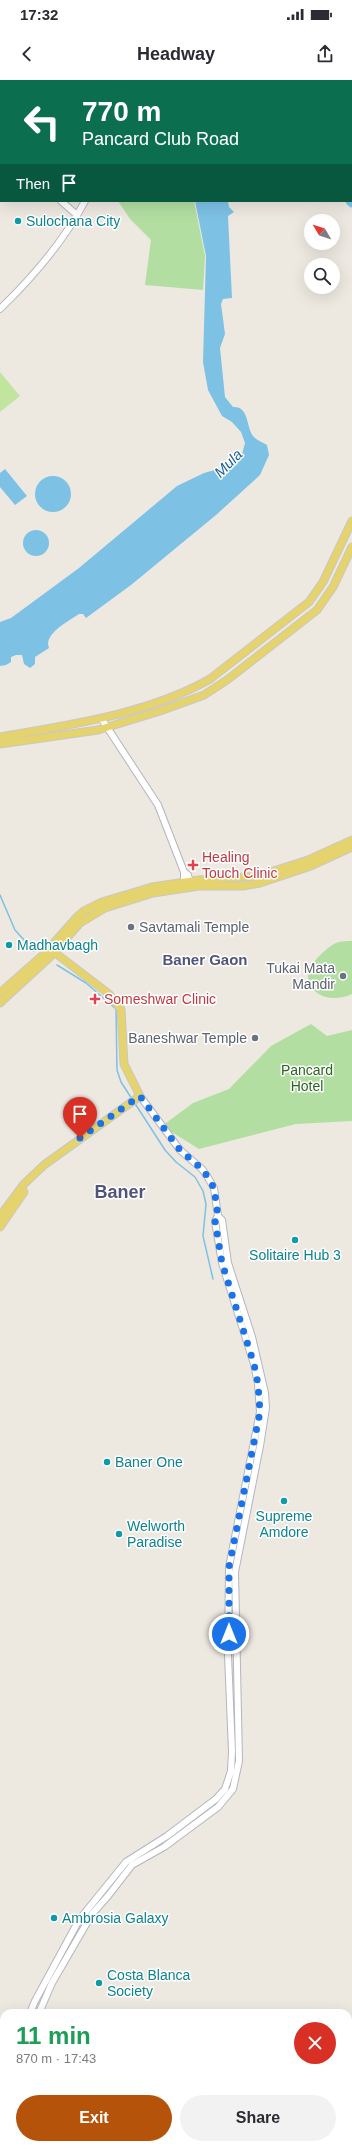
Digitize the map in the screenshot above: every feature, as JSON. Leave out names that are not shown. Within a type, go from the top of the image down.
[{"type":"main road","points":[[0,737],[101,718],[157,701],[199,685],[221,671],[306,605],[317,592],[352,521]]},
{"type":"main road","points":[[0,744],[81,734],[107,728],[204,695],[216,688],[317,610],[326,598],[352,547]]},
{"type":"main road","points":[[317,592],[326,598]]},
{"type":"main road","points":[[0,993],[41,957],[84,911],[102,902],[152,886],[187,884],[258,876],[308,860],[352,840]]},
{"type":"main road","points":[[0,1002],[54,952],[80,923],[95,912],[115,904],[187,884],[228,884],[243,886],[260,883],[310,866],[352,848]]},
{"type":"main road","points":[[0,1216],[24,1184],[29,1181],[44,1165],[139,1097],[124,1064],[121,1009],[109,994],[54,952]]},
{"type":"main road","points":[[0,1227],[28,1187],[29,1181]]},
{"type":"street","points":[[62,202],[77,215]]},
{"type":"street","points":[[0,309],[36,269],[77,215],[84,202]]},
{"type":"street","points":[[101,718],[158,805],[184,872],[187,884]]},
{"type":"street","points":[[41,2009],[52,1983],[91,1915],[132,1865],[164,1847],[218,1807],[233,1789],[236,1780],[240,1751],[236,1669],[235,1572],[260,1446],[266,1408],[266,1394],[252,1337],[228,1263],[222,1220],[218,1216],[214,1188],[202,1169],[180,1150],[139,1097]]},
{"type":"street","points":[[32,2009],[79,1920],[126,1862],[166,1836],[216,1799],[226,1789],[231,1771],[232,1751],[228,1655],[229,1567],[260,1412],[258,1384],[254,1364],[222,1263],[215,1221],[218,1216]]},
{"type":"green space","points":[[119,202],[194,202],[205,256],[203,290],[145,285],[151,240],[130,219]]},
{"type":"green space","points":[[0,372],[20,396],[0,412]]},
{"type":"green space","points":[[352,941],[352,994],[339,998],[332,998],[319,994],[310,984],[308,977],[308,973],[313,963],[330,946],[338,942]]},
{"type":"green space","name":"Pancard Hotel","points":[[311,1024],[327,1036],[352,1030],[352,1121],[296,1124],[199,1149],[162,1126],[193,1103],[229,1089],[271,1046]]},
{"type":"water","points":[[195,202],[228,202],[229,207],[234,212],[228,216],[232,298],[223,299],[221,304],[225,334],[220,348],[225,397],[233,407],[242,410],[245,413],[253,436],[267,445],[269,455],[260,475],[216,515],[131,585],[86,618],[83,614],[79,614],[58,628],[50,638],[48,643],[49,648],[35,657],[35,664],[30,668],[24,664],[22,655],[11,657],[11,662],[0,666],[0,622],[11,618],[79,568],[177,486],[204,473],[222,468],[241,458],[245,443],[241,432],[232,422],[222,416],[208,390],[203,362],[206,256]]},
{"type":"water","points":[[5,469],[27,496],[15,505],[0,487],[0,473]]},
{"type":"water","points":[[53,476],[63,479],[68,484],[71,494],[68,504],[63,509],[53,512],[43,509],[38,504],[35,494],[38,484],[43,479]]},
{"type":"water","points":[[36,530],[45,534],[49,543],[45,552],[36,556],[27,552],[23,543],[27,534]]},
{"type":"waterway","points":[[0,895],[15,930],[34,951]]},
{"type":"waterway","points":[[57,965],[86,983],[116,1009],[117,1070],[121,1082],[132,1099]]},
{"type":"waterway","points":[[134,1102],[165,1150],[176,1162],[195,1177],[203,1191],[206,1204],[203,1236],[213,1279]]},
{"type":"place","name":"Sulochana City","points":[[18,221]]},
{"type":"place","name":"Healing Touch Clinic","points":[[193,865]]},
{"type":"place","name":"Savtamali Temple","points":[[131,927]]},
{"type":"place","name":"Madhavbagh","points":[[9,945]]},
{"type":"place","name":"Tukai Mata Mandir","points":[[343,976]]},
{"type":"place","name":"Someshwar Clinic","points":[[95,999]]},
{"type":"place","name":"Baneshwar Temple","points":[[255,1038]]},
{"type":"place","name":"Solitaire Hub 3","points":[[295,1240]]},
{"type":"place","name":"Baner One","points":[[107,1462]]},
{"type":"place","name":"Supreme Amdore","points":[[284,1501]]},
{"type":"place","name":"Welworth Paradise","points":[[119,1534]]},
{"type":"place","name":"Ambrosia Galaxy","points":[[54,1918]]},
{"type":"place","name":"Costa Blanca Society","points":[[99,1983]]},
{"type":"district","name":"Baner Gaon","points":[[205,959]]},
{"type":"district","name":"Baner","points":[[120,1192]]},
{"type":"route","points":[[80,1138],[119,1109],[140,1096],[180,1150],[202,1169],[214,1188],[218,1216],[215,1221],[222,1263],[254,1364],[259,1392],[260,1412],[229,1567],[229,1634]]},
{"type":"water label","name":"Mula","points":[[228,463]]}]
